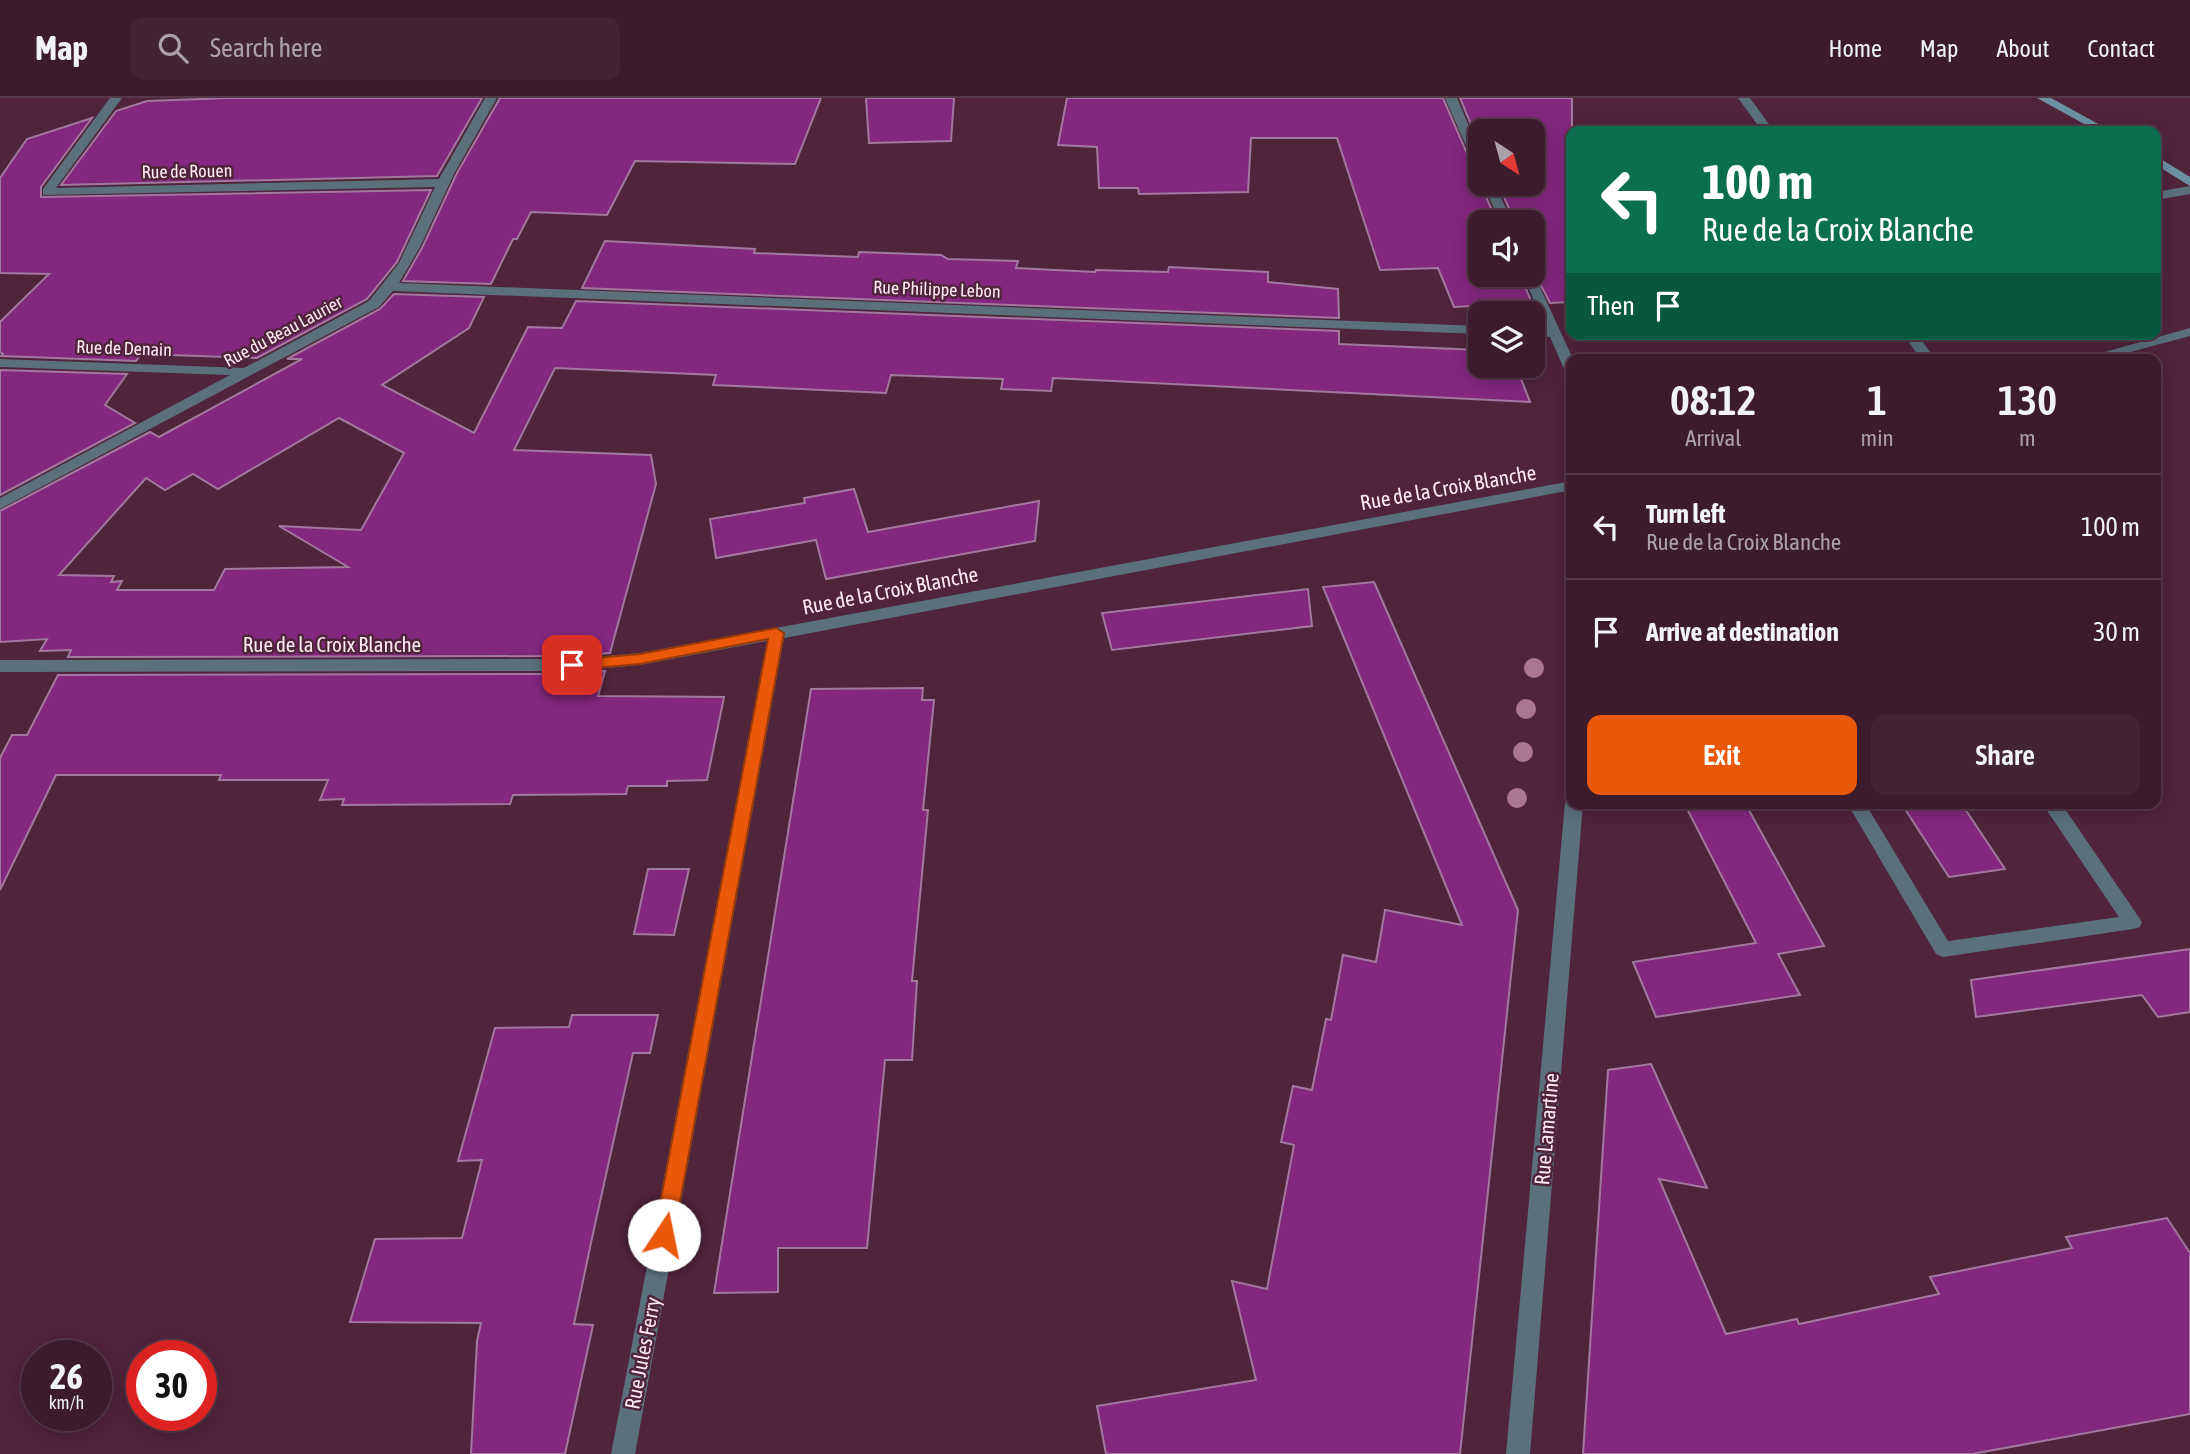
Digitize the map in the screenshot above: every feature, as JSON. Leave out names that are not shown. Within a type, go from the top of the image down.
[{"type":"street","name":"Rue de Rouen","points":[[116,98],[47,192],[443,183]]},
{"type":"street","name":"Rue du Beau Laurier","points":[[0,504],[374,304],[391,287],[443,183],[491,98]]},
{"type":"street","points":[[1451,98],[1468,137]]},
{"type":"street","points":[[1744,98],[1764,126]]},
{"type":"street","points":[[2043,98],[2096,126]]},
{"type":"street","points":[[2161,163],[2190,182]]},
{"type":"street","points":[[2161,195],[2190,190]]},
{"type":"street","name":"Rue Philippe Lebon","points":[[391,287],[1468,330]]},
{"type":"street","points":[[1534,287],[1566,358]]},
{"type":"street","points":[[2161,340],[2190,332]]},
{"type":"street","points":[[1545,333],[1555,333]]},
{"type":"street","points":[[2106,354],[2159,340]]},
{"type":"street","name":"Rue de Denain","points":[[0,363],[247,372]]},
{"type":"street","name":"Rue de la Croix Blanche","points":[[0,666],[572,665],[640,659],[1566,486]]},
{"type":"street","name":"Rue Jules Ferry","points":[[623,1454],[776,633]]},
{"type":"street","name":"Rue Lamartine","points":[[1518,1454],[1573,809]]},
{"type":"street","points":[[1860,809],[1943,949],[2133,922],[2054,809]]},
{"type":"building","points":[[229,98],[482,98],[437,176],[61,185],[116,111],[147,101]]},
{"type":"building","points":[[500,98],[821,98],[795,164],[635,161],[607,215],[531,212],[517,239],[513,239],[491,284],[403,281],[422,248],[457,173]]},
{"type":"building","points":[[866,98],[954,98],[951,141],[869,143]]},
{"type":"building","points":[[1067,98],[1443,98],[1468,156],[1468,196],[1486,196],[1492,210],[1468,210],[1468,287],[1525,287],[1531,301],[1468,301],[1468,306],[1454,307],[1438,268],[1380,270],[1337,138],[1251,138],[1248,192],[1139,194],[1138,188],[1099,188],[1097,147],[1058,145]]},
{"type":"building","points":[[1460,98],[1572,98],[1572,126],[1566,126],[1566,302],[1550,303],[1542,287],[1545,287],[1545,210],[1510,210],[1503,196],[1545,196],[1545,119],[1469,119]]},
{"type":"building","points":[[92,118],[41,187],[41,197],[431,190],[397,262],[367,299],[257,358],[141,354],[136,361],[1,356],[0,322],[49,274],[0,273],[0,178],[27,139]]},
{"type":"building","points":[[605,241],[755,249],[754,253],[858,257],[859,252],[941,255],[948,259],[1018,261],[1016,268],[1095,272],[1168,272],[1169,267],[1268,272],[1268,282],[1338,289],[1339,318],[582,288]]},
{"type":"building","points":[[394,294],[484,297],[469,328],[382,385],[474,433],[528,327],[562,328],[576,301],[1339,331],[1339,344],[1468,349],[1468,378],[1521,378],[1530,402],[1053,378],[1051,391],[1001,389],[1003,379],[891,375],[886,393],[713,385],[716,375],[555,368],[514,450],[651,455],[656,484],[610,653],[572,656],[68,657],[71,650],[40,651],[47,639],[0,642],[0,511],[150,432],[159,437],[302,359],[287,359],[380,309]],"holes":[[[339,418],[404,453],[361,530],[279,526],[348,567],[225,569],[214,590],[117,590],[122,581],[111,582],[114,576],[59,575],[146,478],[165,490],[193,474],[218,489]]]},
{"type":"building","points":[[0,370],[127,374],[105,405],[135,423],[0,495]]},
{"type":"building","points":[[854,489],[868,532],[1039,501],[1035,541],[826,579],[816,540],[716,558],[710,519],[805,503],[804,498]]},
{"type":"building","points":[[1374,582],[1518,910],[1460,1454],[1106,1454],[1097,1406],[1256,1380],[1232,1281],[1267,1289],[1294,1145],[1281,1142],[1293,1086],[1312,1090],[1326,1019],[1331,1020],[1343,955],[1376,962],[1385,910],[1462,925],[1323,587]]},
{"type":"building","points":[[1308,589],[1312,626],[1112,650],[1102,613]]},
{"type":"building","points":[[605,671],[598,696],[724,697],[707,780],[667,781],[667,786],[628,786],[626,794],[513,795],[510,804],[342,805],[344,799],[320,800],[328,780],[219,780],[221,775],[56,775],[0,890],[0,758],[12,735],[27,735],[58,675],[572,674]]},
{"type":"building","points":[[923,688],[922,700],[934,700],[923,810],[928,810],[912,981],[917,981],[912,1060],[885,1060],[867,1248],[778,1248],[778,1292],[714,1293],[811,689]]},
{"type":"building","points":[[1687,809],[1748,809],[1824,946],[1778,954],[1800,995],[1656,1017],[1633,962],[1756,943]]},
{"type":"building","points":[[1905,809],[1965,809],[2005,869],[1949,877]]},
{"type":"building","points":[[648,869],[689,869],[674,935],[634,934]]},
{"type":"building","points":[[2190,949],[2190,1012],[2158,1017],[2142,995],[1976,1017],[1971,980]]},
{"type":"building","points":[[572,1015],[658,1015],[650,1053],[633,1053],[592,1238],[574,1324],[593,1325],[565,1454],[471,1454],[477,1341],[481,1323],[350,1322],[375,1239],[462,1238],[482,1160],[458,1161],[495,1028],[569,1027]]},
{"type":"building","points":[[1651,1064],[1707,1188],[1659,1179],[1726,1334],[1797,1319],[1799,1324],[1939,1294],[1930,1277],[2072,1248],[2066,1237],[2167,1218],[2190,1253],[2190,1414],[1972,1454],[1583,1454],[1608,1070]]},
{"type":"route","points":[[572,665],[640,659],[776,633],[664,1235]]}]
